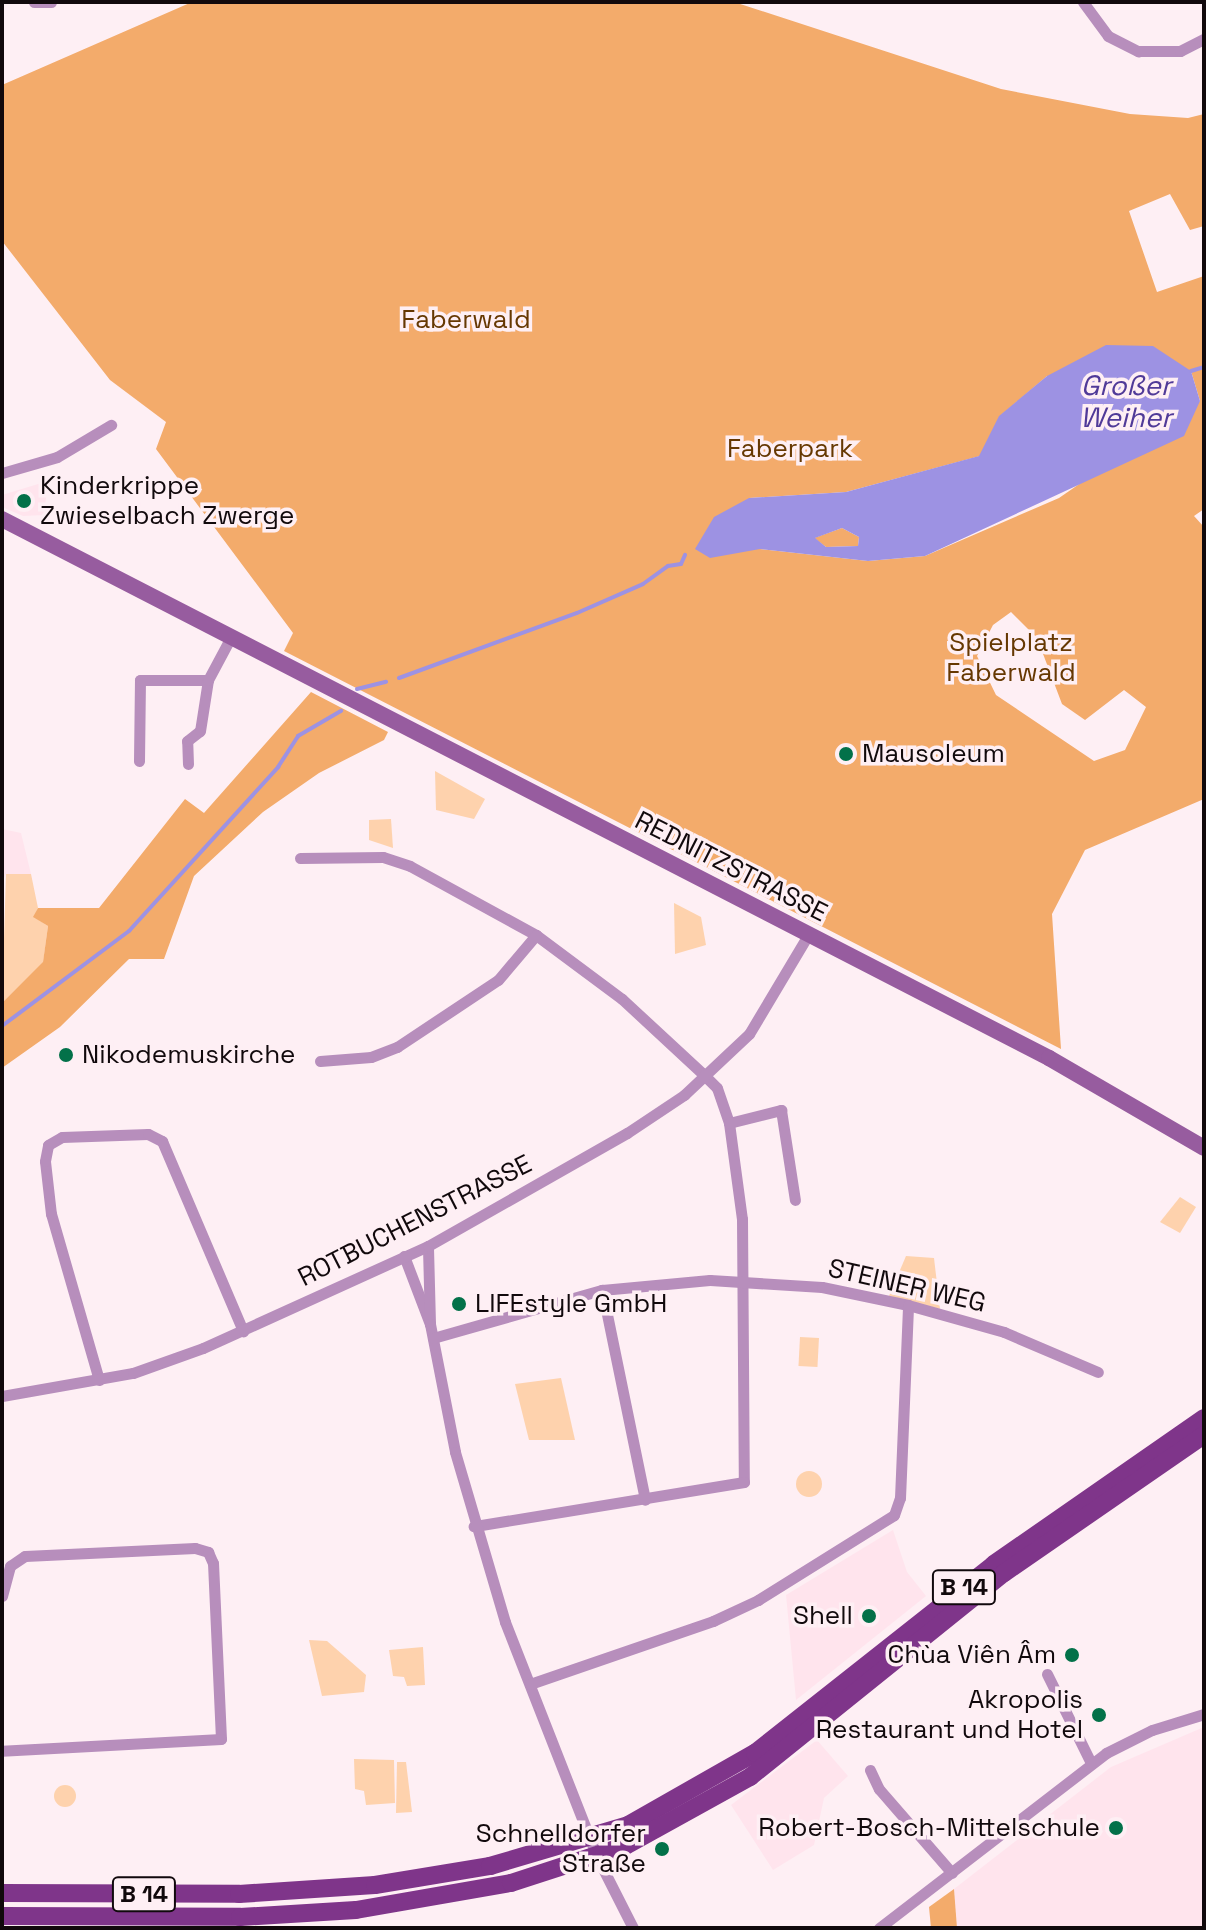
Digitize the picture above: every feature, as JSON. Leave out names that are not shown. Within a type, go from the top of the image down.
[{"type":"main road","name":"REDNITZSTRASSE","points":[[2,519],[1067,1067],[1204,1148]]},
{"type":"main road","name":"B 14","points":[[2,1893],[218,1895],[363,1887],[464,1872],[590,1838],[671,1804],[755,1753],[1051,1521],[1204,1418]]},
{"type":"main road","name":"B 14","points":[[2,1916],[240,1917],[356,1910],[483,1890],[597,1857],[676,1823],[750,1777],[1004,1573],[1204,1435]]},
{"type":"street","points":[[36,3],[51,2]]},
{"type":"street","points":[[1083,2],[1108,36],[1138,51],[1180,51],[1204,39]]},
{"type":"street","points":[[2,473],[57,457],[111,425]]},
{"type":"street","points":[[188,764],[187,741],[200,731],[208,680],[231,637]]},
{"type":"street","points":[[139,761],[140,680],[208,680]]},
{"type":"street","points":[[300,858],[383,857],[410,866],[536,935],[622,999],[704,1075],[717,1088],[729,1123],[739,1174],[744,1282],[744,1482],[474,1526]]},
{"type":"street","points":[[320,1061],[371,1057],[397,1047],[498,980],[536,935]]},
{"type":"street","name":"ROTBUCHENSTRASSE","points":[[2,1396],[160,1366],[428,1246],[627,1133],[704,1075],[749,1034],[808,935]]},
{"type":"street","points":[[729,1123],[781,1110],[795,1200]]},
{"type":"street","points":[[99,1380],[51,1214],[45,1161],[48,1145],[62,1137],[148,1134],[162,1141],[243,1331]]},
{"type":"street","points":[[428,1246],[430,1324]]},
{"type":"street","points":[[404,1256],[430,1324],[474,1526],[530,1684],[597,1857],[633,1928]]},
{"type":"street","name":"STEINER WEG","points":[[433,1338],[602,1290],[672,1282],[744,1282],[822,1287],[908,1305],[1004,1332],[1098,1372]]},
{"type":"street","points":[[602,1290],[645,1500]]},
{"type":"street","points":[[530,1684],[713,1621],[780,1587],[894,1515],[900,1498],[908,1305]]},
{"type":"street","points":[[2,1596],[10,1566],[25,1556],[195,1548],[208,1552],[213,1563],[221,1739],[2,1751]]},
{"type":"street","points":[[1047,1674],[1091,1763]]},
{"type":"street","points":[[879,1928],[1091,1763],[1152,1730],[1204,1714]]},
{"type":"street","points":[[870,1770],[879,1789],[952,1873]]},
{"type":"shaded area","name":"Kinderkrippe Zwieselbach Zwerge","points":[[48,481],[44,515],[23,516],[2,507],[2,495]]},
{"type":"shaded area","points":[[435,771],[485,799],[474,819],[436,810]]},
{"type":"shaded area","points":[[391,819],[393,848],[369,840],[369,820]]},
{"type":"shaded area","points":[[2,829],[21,833],[31,874],[6,874],[2,882]]},
{"type":"shaded area","points":[[6,874],[31,874],[38,908],[34,917],[48,926],[43,963],[2,1003]]},
{"type":"shaded area","points":[[674,903],[701,917],[706,945],[675,954]]},
{"type":"shaded area","points":[[1180,1197],[1196,1207],[1180,1233],[1160,1222]]},
{"type":"shaded area","points":[[906,1256],[934,1258],[940,1309],[889,1296]]},
{"type":"shaded area","points":[[800,1337],[819,1338],[817,1367],[798,1366]]},
{"type":"shaded area","points":[[561,1378],[575,1440],[529,1440],[515,1384]]},
{"type":"shaded area","points":[[809,1471],[818,1475],[822,1484],[818,1493],[809,1497],[800,1493],[796,1484],[800,1475]]},
{"type":"shaded area","points":[[893,1530],[907,1572],[926,1596],[796,1700],[786,1595]]},
{"type":"shaded area","points":[[309,1640],[327,1641],[366,1675],[364,1692],[322,1696]]},
{"type":"shaded area","points":[[423,1647],[425,1685],[407,1686],[404,1677],[393,1676],[389,1650]]},
{"type":"shaded area","name":"Robert-Bosch-Mittelschule","points":[[1204,1727],[1204,1928],[957,1928],[954,1889],[1111,1767]]},
{"type":"shaded area","points":[[817,1740],[848,1776],[824,1798],[814,1845],[773,1870],[731,1805]]},
{"type":"shaded area","points":[[354,1759],[394,1760],[395,1803],[366,1805],[364,1791],[355,1789]]},
{"type":"shaded area","points":[[397,1762],[406,1762],[412,1812],[396,1813]]},
{"type":"shaded area","points":[[65,1785],[73,1788],[76,1796],[73,1804],[65,1807],[57,1804],[54,1796],[57,1788]]},
{"type":"green space","name":"Faberwald","points":[[192,2],[734,2],[1001,89],[1130,114],[1188,118],[1204,114],[1204,226],[1190,230],[1170,194],[1129,211],[1157,292],[1204,276],[1204,509],[1194,516],[1204,527],[1204,799],[1085,850],[1052,914],[1061,1049],[284,651],[293,633],[156,449],[166,422],[110,380],[2,241],[2,85]],"holes":[[[1191,371],[1200,401],[1059,498],[925,556],[868,561],[760,549],[749,498],[846,492],[980,456],[1000,416],[1047,376]],[[1011,612],[1037,638],[1062,704],[1085,720],[1124,690],[1146,707],[1125,750],[1094,761],[996,695],[977,656],[993,625]]]},
{"type":"green space","points":[[842,528],[859,537],[858,546],[826,547],[814,538]]},
{"type":"green space","points":[[311,692],[388,732],[384,740],[319,773],[263,812],[194,876],[164,959],[129,959],[60,1027],[2,1068],[2,1003],[43,962],[48,926],[33,917],[38,908],[99,908],[185,799],[204,813]]},
{"type":"green space","points":[[954,1889],[957,1928],[931,1928],[929,1907]]},
{"type":"water","name":"Großer Weiher","points":[[1106,345],[1153,346],[1191,371],[1200,401],[1184,436],[925,556],[868,561],[760,549],[710,558],[695,549],[714,517],[749,498],[846,492],[979,456],[999,416],[1047,376]],"holes":[[[842,528],[859,537],[858,546],[826,547],[815,538]]]},
{"type":"waterway","points":[[1191,371],[1204,367]]},
{"type":"waterway","points":[[399,678],[577,613],[643,584],[668,566],[681,564],[685,555]]},
{"type":"waterway","points":[[357,689],[386,682]]},
{"type":"waterway","points":[[2,1026],[129,931],[278,767],[298,736],[341,711]]},
{"type":"place","name":"Kinderkrippe Zwieselbach Zwerge","points":[[24,501]]},
{"type":"place","name":"Mausoleum","points":[[846,754]]},
{"type":"place","name":"Nikodemuskirche","points":[[66,1055]]},
{"type":"place","name":"LIFEstyle GmbH","points":[[459,1304]]},
{"type":"place","name":"Shell","points":[[869,1616]]},
{"type":"place","name":"Chùa Viên Âm","points":[[1072,1655]]},
{"type":"place","name":"Akropolis Restaurant und Hotel","points":[[1099,1715]]},
{"type":"place","name":"Robert-Bosch-Mittelschule","points":[[1116,1828]]},
{"type":"place","name":"Schnelldorfer Straße","points":[[662,1849]]},
{"type":"park label","name":"Faberpark","points":[[790,449]]},
{"type":"park label","name":"Spielplatz Faberwald","points":[[1011,658]]}]
